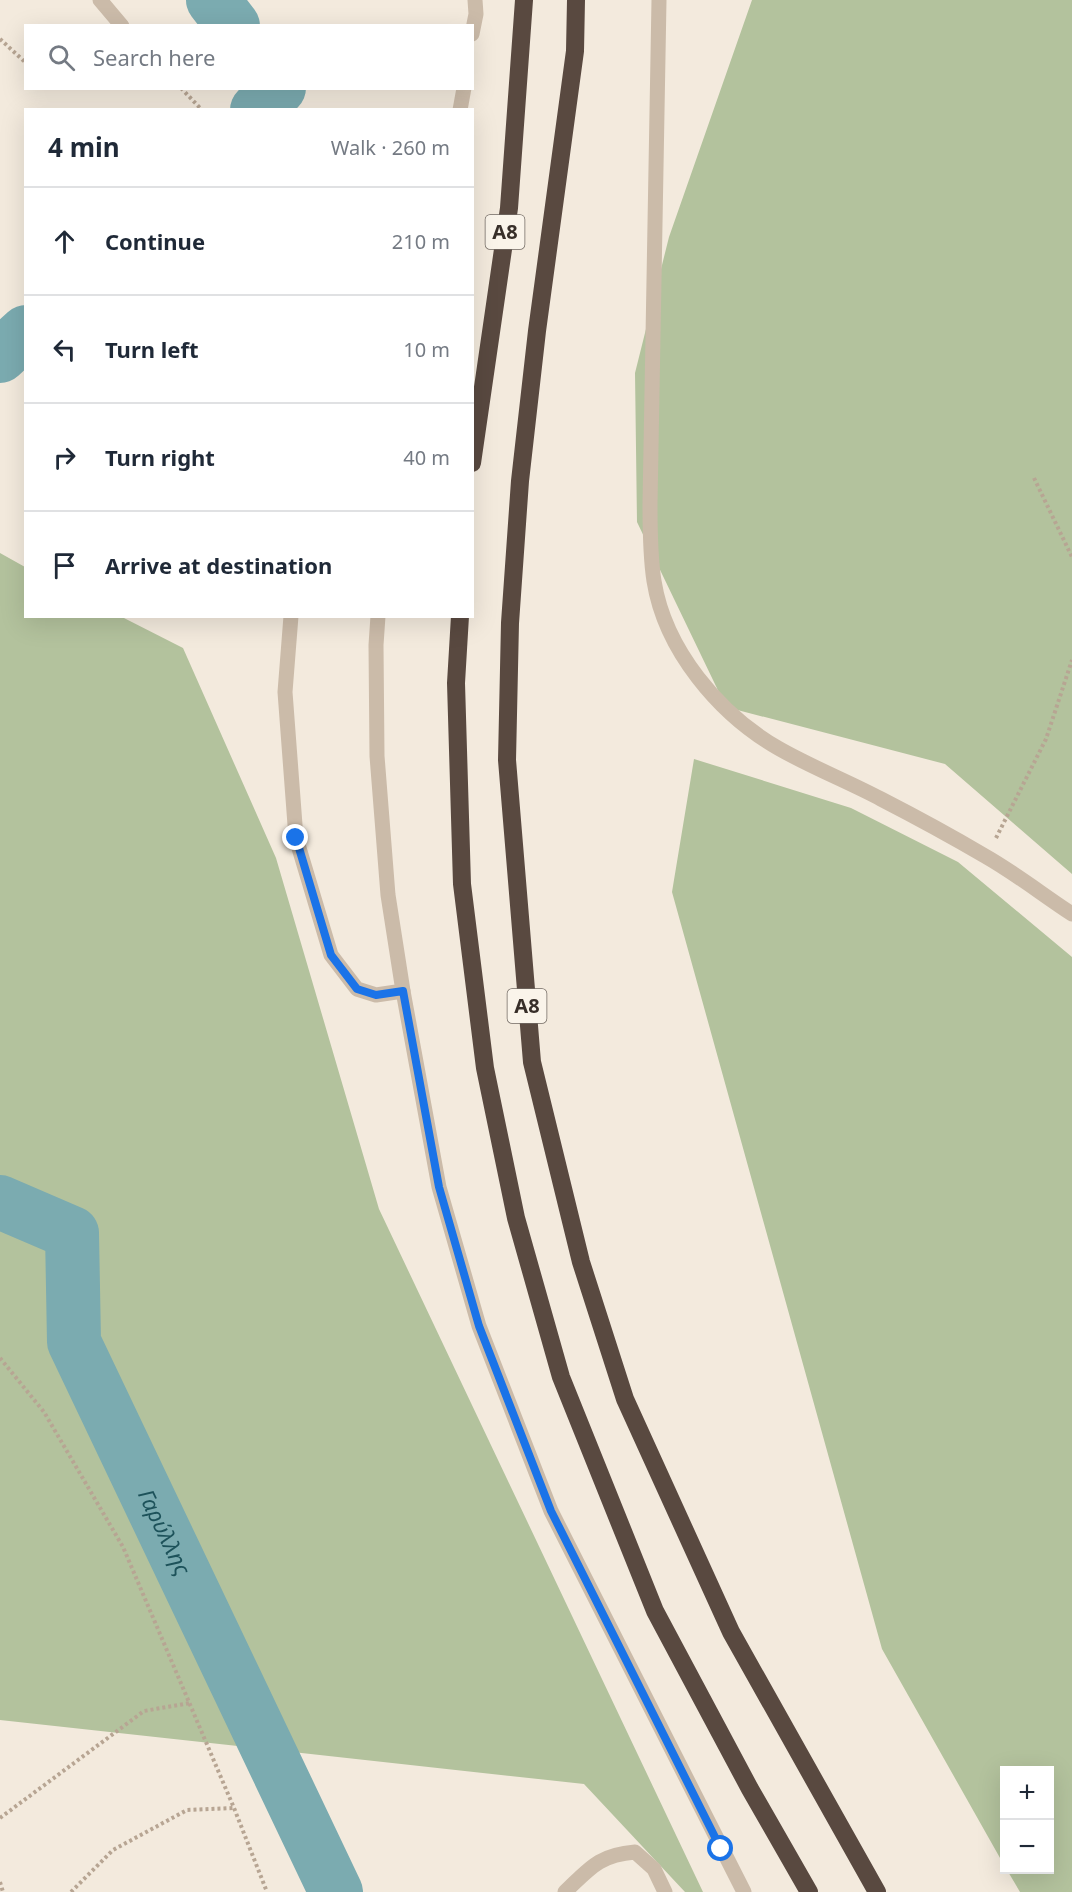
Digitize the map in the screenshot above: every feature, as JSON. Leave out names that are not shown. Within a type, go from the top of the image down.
[{"type":"highway","name":"A8","points":[[474,449],[509,207],[524,0]]},
{"type":"highway","name":"A8","points":[[576,0],[575,51],[537,331],[520,481],[510,623],[507,760],[532,1062],[581,1262],[625,1399],[731,1632],[877,1892]]},
{"type":"highway","name":"A8","points":[[460,618],[456,683],[462,884],[485,1068],[516,1218],[561,1377],[655,1611],[750,1789],[809,1892]]},
{"type":"street","points":[[100,0],[120,24]]},
{"type":"street","points":[[474,24],[475,0]]},
{"type":"street","points":[[659,0],[650,504],[654,583],[663,616],[682,654],[705,686],[738,720],[778,748],[881,799],[986,856],[1072,914]]},
{"type":"street","points":[[460,108],[464,90]]},
{"type":"street","points":[[291,618],[285,692],[296,838],[331,955],[357,989],[376,995],[403,991]]},
{"type":"street","points":[[378,618],[377,756],[388,895],[439,1187],[479,1326],[551,1511],[744,1892]]},
{"type":"street","points":[[565,1892],[596,1862],[618,1854],[635,1852],[654,1869],[665,1892]]},
{"type":"path","points":[[0,39],[24,61]]},
{"type":"path","points":[[183,90],[200,108]]},
{"type":"path","points":[[1034,477],[1072,557]]},
{"type":"path","points":[[986,856],[1046,739],[1072,660]]},
{"type":"path","points":[[0,1358],[44,1412],[123,1547],[234,1808],[267,1892]]},
{"type":"path","points":[[0,1818],[144,1711],[190,1703]]},
{"type":"path","points":[[71,1892],[113,1850],[187,1810],[234,1808]]},
{"type":"path","points":[[0,1882],[3,1892]]},
{"type":"green space","points":[[752,0],[1072,0],[1072,874],[945,764],[726,707],[637,522],[635,373],[669,237]]},
{"type":"green space","points":[[0,553],[24,566],[24,618],[124,618],[183,648],[276,858],[379,1209],[703,1892],[685,1892],[584,1784],[0,1720]]},
{"type":"green space","points":[[694,759],[851,808],[958,862],[1072,957],[1072,1892],[1020,1892],[1009,1874],[1054,1874],[1054,1766],[1000,1766],[1000,1858],[882,1649],[672,892]]},
{"type":"waterway","name":"Γαρύλλης","points":[[213,0],[231,24]]},
{"type":"waterway","name":"Γαρύλλης","points":[[259,108],[277,90]]},
{"type":"waterway","name":"Γαρύλλης","points":[[0,356],[24,334]]},
{"type":"waterway","name":"Γαρύλλης","points":[[0,1202],[72,1233],[74,1342],[336,1892]]},
{"type":"route","points":[[296,838],[331,955],[357,989],[376,995],[403,991],[439,1187],[479,1326],[551,1511],[721,1849]]}]
